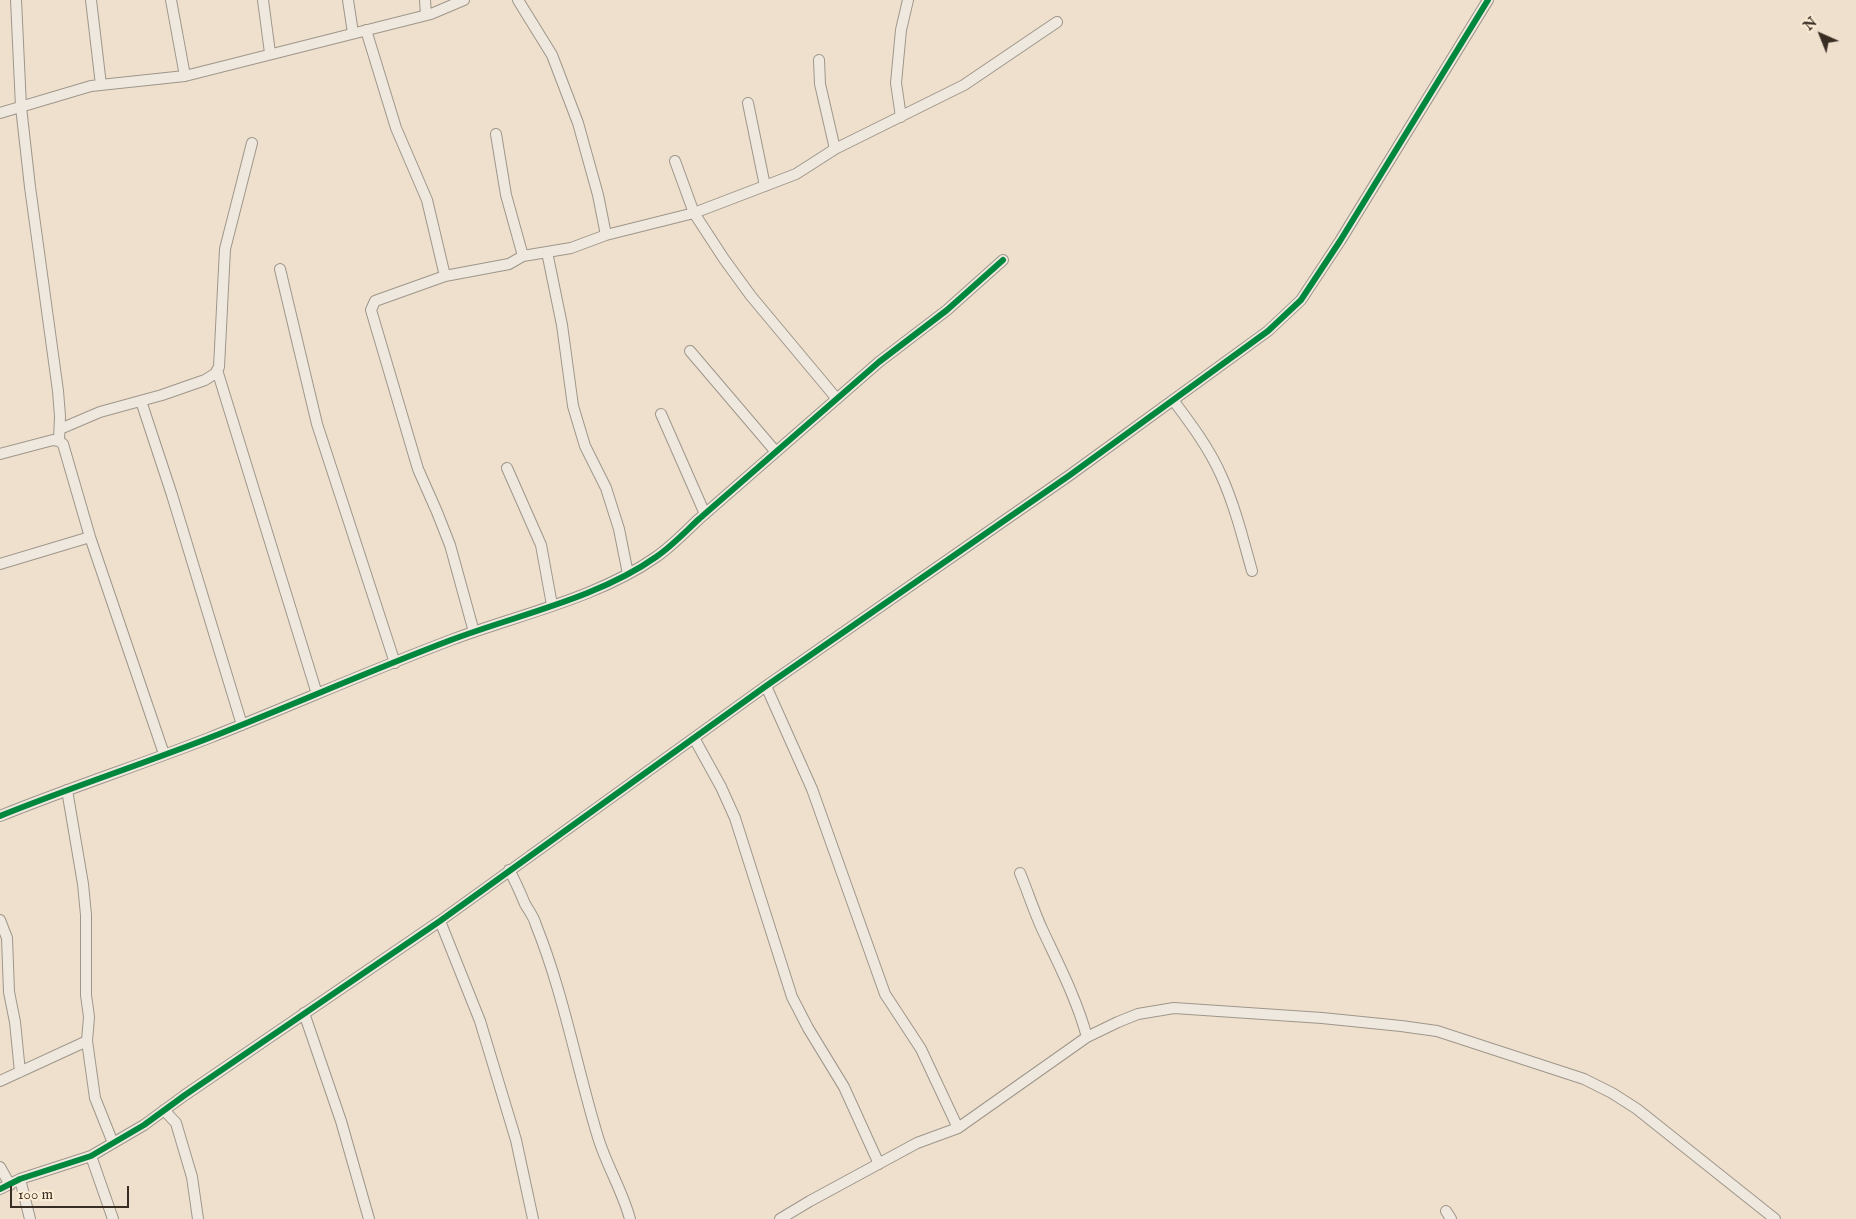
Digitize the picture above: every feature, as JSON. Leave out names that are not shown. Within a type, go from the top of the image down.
[{"type":"street","points":[[16,0],[21,107],[58,391],[59,441]]},
{"type":"street","points":[[91,0],[101,85]]},
{"type":"street","points":[[171,0],[185,76]]},
{"type":"street","points":[[263,0],[270,53]]},
{"type":"street","points":[[348,0],[353,33]]},
{"type":"street","points":[[424,0],[426,15]]},
{"type":"street","points":[[0,113],[91,86],[185,76],[426,15],[464,0]]},
{"type":"street","points":[[518,0],[552,55],[578,122],[598,195],[606,235]]},
{"type":"street","points":[[901,117],[896,83],[901,30],[908,0]]},
{"type":"street","points":[[0,1167],[5,1187],[91,1156],[144,1125],[440,921],[766,686],[1062,481],[1268,332],[1301,300],[1340,241],[1488,0]]},
{"type":"street","points":[[474,632],[450,545],[438,512],[418,469],[371,310],[375,301],[445,276],[509,264],[523,256],[571,248],[606,235],[694,213],[796,174],[835,149],[964,85],[1057,22]]},
{"type":"street","points":[[366,30],[396,128],[427,200],[445,276]]},
{"type":"street","points":[[819,60],[820,84],[835,149]]},
{"type":"street","points":[[748,103],[765,186]]},
{"type":"street","points":[[496,134],[506,195],[523,256]]},
{"type":"street","points":[[60,429],[100,412],[205,380],[216,373],[219,367],[225,249],[252,143]]},
{"type":"street","points":[[675,161],[694,213],[724,259],[751,296],[837,400]]},
{"type":"street","points":[[547,252],[562,325],[573,406],[585,446],[609,496],[619,529],[628,574]]},
{"type":"street","points":[[0,816],[242,725],[474,632],[582,595],[628,574],[656,558],[879,362],[948,310],[1003,260]]},
{"type":"street","points":[[280,269],[317,424],[395,663]]},
{"type":"street","points":[[690,350],[776,452]]},
{"type":"street","points":[[217,370],[317,694]]},
{"type":"street","points":[[1174,400],[1195,428],[1221,475],[1237,517],[1252,571]]},
{"type":"street","points":[[141,401],[172,495],[242,725]]},
{"type":"street","points":[[661,414],[705,514]]},
{"type":"street","points":[[0,454],[53,440],[63,444],[90,537],[164,754]]},
{"type":"street","points":[[507,468],[541,546],[552,605]]},
{"type":"street","points":[[0,564],[90,537]]},
{"type":"street","points":[[766,686],[812,789],[885,994],[921,1049],[958,1128]]},
{"type":"street","points":[[694,738],[736,818],[792,997],[808,1028],[844,1087],[879,1164]]},
{"type":"street","points":[[67,790],[83,884],[86,915],[86,995],[89,1017],[87,1041],[95,1098],[113,1143]]},
{"type":"street","points":[[509,870],[519,886],[525,904],[536,922],[554,978],[597,1136],[625,1200],[630,1219]]},
{"type":"street","points":[[1020,873],[1082,1017],[1087,1037]]},
{"type":"street","points":[[0,920],[7,938],[9,992],[15,1022],[20,1072]]},
{"type":"street","points":[[440,921],[480,1021],[516,1140],[533,1219]]},
{"type":"street","points":[[780,1219],[917,1144],[958,1128],[1087,1037],[1138,1014],[1174,1008],[1322,1018],[1437,1031],[1584,1080],[1612,1093],[1637,1109],[1775,1219]]},
{"type":"street","points":[[304,1014],[341,1121],[369,1219]]},
{"type":"street","points":[[0,1081],[87,1041]]},
{"type":"street","points":[[164,1110],[176,1123],[192,1177],[198,1219]]},
{"type":"street","points":[[91,1156],[113,1219]]},
{"type":"street","points":[[20,1180],[30,1219]]},
{"type":"cycle path","points":[[0,1189],[20,1179],[91,1156],[144,1125],[440,921],[766,686],[1070,475],[1268,331],[1301,300],[1340,241],[1488,0]]},
{"type":"cycle path","points":[[0,816],[209,738],[451,640],[583,595],[633,571],[668,548],[879,362],[947,310],[1003,260]]}]
